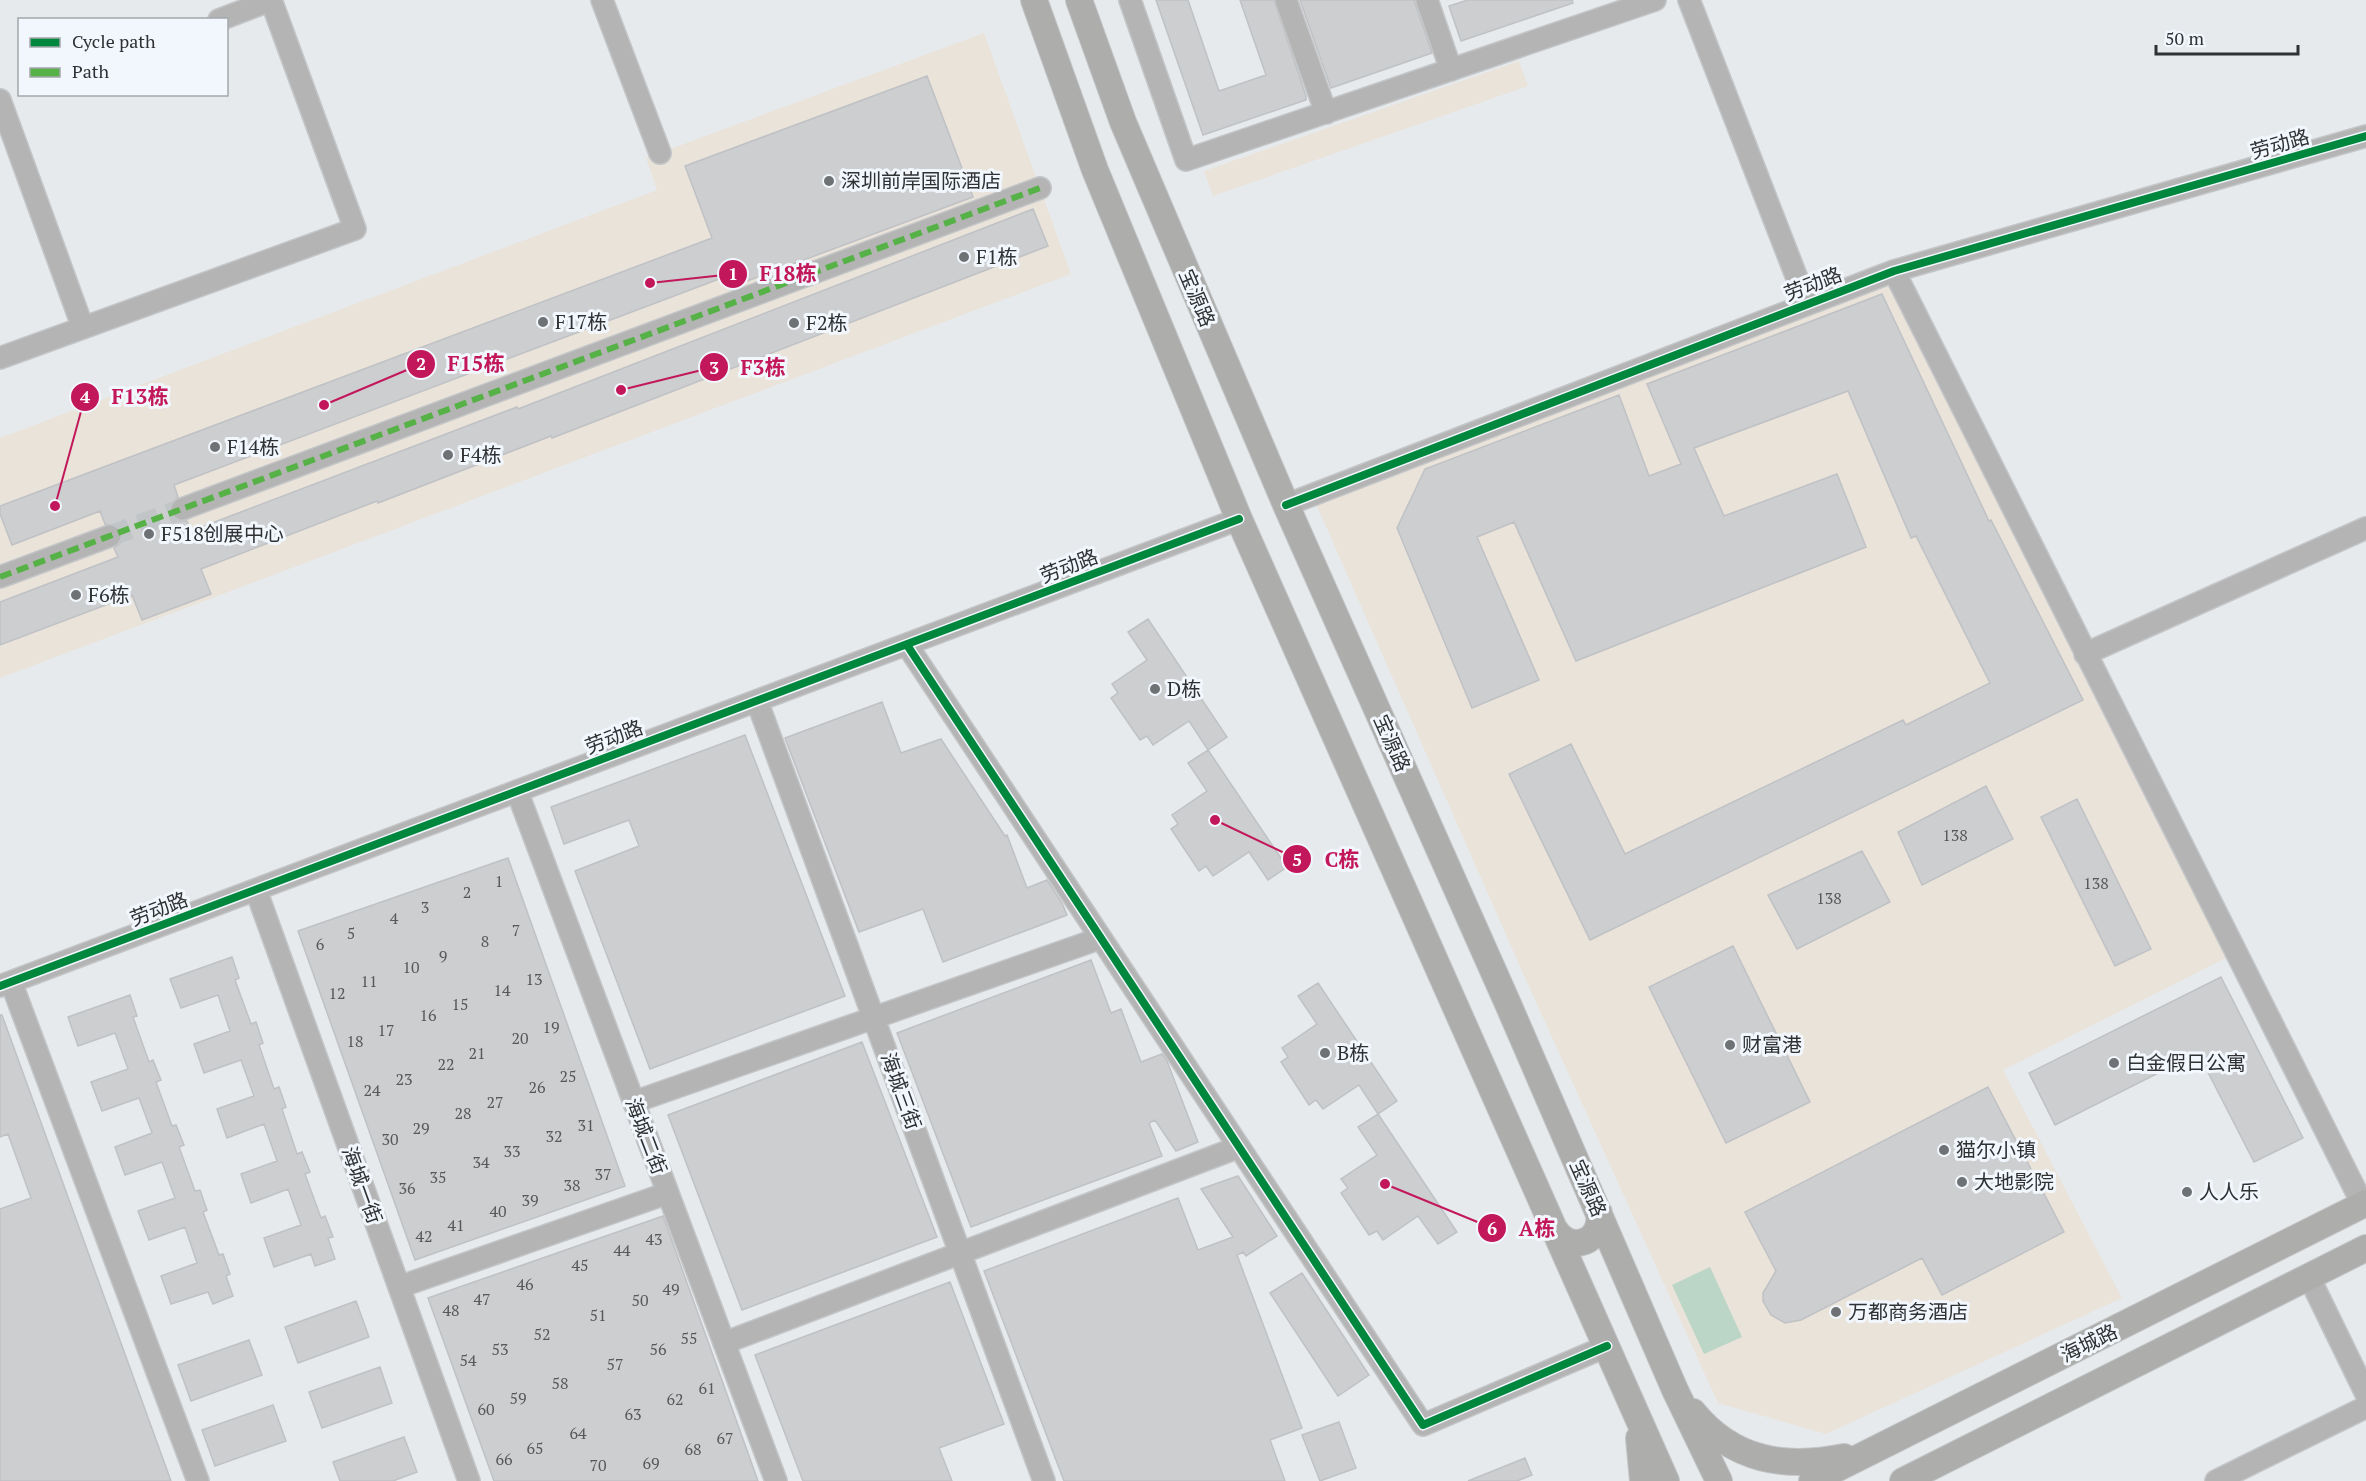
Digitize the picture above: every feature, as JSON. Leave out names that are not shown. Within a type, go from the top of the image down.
[{"type":"main road","points":[[1034,0],[1095,170],[1239,519],[1666,1481]]},
{"type":"main road","name":"宝源路","points":[[1079,0],[1128,132],[1286,505],[1675,1390],[1719,1481]]},
{"type":"main road","name":"海城路","points":[[1812,1481],[2364,1204]]},
{"type":"main road","points":[[1555,1230],[1559,1236],[1573,1243],[1589,1240],[1599,1227],[1599,1213]]},
{"type":"main road","name":"海城路","points":[[1904,1481],[2366,1248]]},
{"type":"main road","points":[[1675,1390],[1704,1425],[1729,1445],[1752,1456],[1776,1461],[1825,1461],[1871,1451]]},
{"type":"main road","points":[[1634,1408],[1643,1481]]},
{"type":"street","points":[[0,358],[355,229],[271,0],[224,18]]},
{"type":"street","points":[[602,0],[660,153]]},
{"type":"street","points":[[1130,0],[1186,160],[1655,0]]},
{"type":"street","points":[[1286,0],[1326,112]]},
{"type":"street","points":[[1427,0],[1451,70]]},
{"type":"street","points":[[1689,0],[1807,304]]},
{"type":"street","points":[[18,95],[0,101],[83,328]]},
{"type":"street","name":"劳动路","points":[[1286,505],[1894,271],[2366,136]]},
{"type":"street","points":[[182,509],[1040,188]]},
{"type":"street","points":[[1894,271],[2364,1204]]},
{"type":"street","name":"劳动路","points":[[5,984],[1239,519]]},
{"type":"street","points":[[2085,654],[2366,528]]},
{"type":"street","points":[[0,577],[110,536]]},
{"type":"street","points":[[907,645],[1423,1425],[1606,1346]]},
{"type":"street","name":"海城三街","points":[[757,701],[1044,1481]]},
{"type":"street","name":"海城二街","points":[[517,791],[776,1481]]},
{"type":"street","name":"海城一街","points":[[255,890],[469,1481]]},
{"type":"street","points":[[634,1102],[1101,938]]},
{"type":"street","points":[[5,984],[198,1481]]},
{"type":"street","points":[[724,1343],[1239,1147]]},
{"type":"street","points":[[399,1287],[668,1193]]},
{"type":"street","points":[[2309,1277],[2366,1394]]},
{"type":"street","points":[[2216,1481],[2366,1407]]},
{"type":"shaded area","points":[[984,33],[1071,274],[0,678],[0,438],[657,190],[646,158]]},
{"type":"shaded area","points":[[1519,61],[1528,86],[1213,196],[1204,171]]},
{"type":"shaded area","points":[[1894,271],[2236,953],[2003,1070],[2122,1298],[1826,1434],[1718,1403],[1526,980],[1312,495]]},
{"type":"green space","points":[[1710,1267],[1742,1337],[1704,1354],[1672,1285]]},
{"type":"building","points":[[1156,0],[1188,0],[1219,91],[1266,75],[1240,0],[1274,0],[1306,100],[1203,135]]},
{"type":"building","points":[[1300,0],[1414,0],[1432,53],[1331,88]]},
{"type":"building","points":[[1468,0],[1572,0],[1573,3],[1461,41],[1449,6]]},
{"type":"building","points":[[927,76],[973,197],[731,287],[727,276],[174,485],[178,497],[170,506],[170,514],[179,521],[187,521],[191,531],[517,407],[518,409],[1033,209],[1048,246],[552,438],[551,436],[201,569],[211,594],[142,620],[132,595],[0,645],[0,602],[118,557],[114,548],[123,538],[118,526],[105,524],[100,511],[12,545],[0,514],[0,506],[712,238],[685,166]]},
{"type":"building","points":[[1882,294],[1989,521],[1991,520],[2083,700],[1590,940],[1509,774],[1571,744],[1625,854],[1903,720],[1906,725],[1990,683],[1916,536],[1911,538],[1848,391],[1694,448],[1724,516],[1837,474],[1866,547],[1576,661],[1514,522],[1477,537],[1539,680],[1472,708],[1397,528],[1425,469],[1619,395],[1649,476],[1681,464],[1647,384]]},
{"type":"building","name":"D栋","points":[[1148,619],[1227,737],[1208,750],[1189,721],[1153,745],[1147,736],[1140,740],[1111,698],[1118,693],[1112,684],[1147,660],[1128,632]]},
{"type":"building","points":[[882,702],[901,753],[941,739],[1005,836],[1007,835],[1027,888],[1047,880],[1067,915],[943,962],[923,909],[859,932],[785,738]]},
{"type":"building","points":[[745,735],[845,996],[650,1069],[575,871],[639,846],[629,820],[564,844],[551,807]]},
{"type":"building","points":[[1208,750],[1287,867],[1268,880],[1249,852],[1213,876],[1206,866],[1199,871],[1171,829],[1178,824],[1172,815],[1207,791],[1188,763]]},
{"type":"building","points":[[1986,786],[2013,839],[1922,885],[1898,832]]},
{"type":"building","points":[[2077,799],[2151,949],[2115,966],[2041,817]]},
{"type":"building","points":[[1862,851],[1890,902],[1797,949],[1768,895]]},
{"type":"building","points":[[508,858],[625,1186],[415,1260],[298,931]]},
{"type":"building","name":"财富港","points":[[1733,946],[1810,1102],[1726,1143],[1649,987]]},
{"type":"building","points":[[232,957],[239,978],[235,980],[251,1024],[256,1022],[263,1043],[259,1045],[274,1089],[279,1087],[286,1107],[282,1109],[297,1154],[302,1152],[310,1172],[305,1174],[321,1218],[325,1216],[333,1237],[328,1238],[335,1259],[315,1266],[311,1254],[274,1267],[264,1238],[301,1225],[288,1189],[251,1203],[241,1174],[277,1161],[264,1124],[227,1138],[217,1109],[254,1096],[241,1060],[204,1073],[194,1044],[230,1031],[218,995],[181,1008],[170,979]]},
{"type":"building","points":[[1091,960],[1111,1013],[1121,1009],[1141,1062],[1162,1054],[1167,1061],[1198,1142],[1176,1151],[1155,1120],[1149,1123],[1162,1156],[971,1227],[897,1033]]},
{"type":"building","name":"白金假日公寓","points":[[2221,977],[2303,1138],[2254,1162],[2198,1053],[2055,1125],[2029,1073]]},
{"type":"building","name":"B栋","points":[[1318,983],[1397,1101],[1378,1114],[1359,1085],[1323,1109],[1316,1100],[1309,1105],[1281,1062],[1288,1057],[1282,1048],[1317,1024],[1298,996]]},
{"type":"building","points":[[130,995],[137,1016],[133,1017],[149,1062],[153,1060],[161,1080],[156,1082],[172,1126],[176,1125],[184,1145],[179,1147],[195,1191],[200,1190],[207,1210],[203,1212],[219,1255],[223,1254],[230,1274],[226,1276],[233,1296],[213,1304],[208,1292],[171,1304],[161,1276],[197,1263],[185,1227],[149,1240],[138,1211],[175,1198],[162,1162],[125,1175],[115,1147],[152,1133],[139,1098],[102,1111],[91,1082],[128,1069],[115,1033],[78,1046],[68,1017]]},
{"type":"building","points":[[0,1015],[2,1015],[171,1481],[0,1481],[0,1209],[31,1198],[8,1134],[0,1137]]},
{"type":"building","points":[[862,1042],[937,1237],[742,1310],[668,1115]]},
{"type":"building","name":"猫尔小镇","points":[[1988,1087],[2064,1232],[1942,1295],[1922,1258],[1801,1320],[1785,1323],[1771,1315],[1763,1301],[1763,1293],[1776,1271],[1745,1212]]},
{"type":"building","points":[[1378,1114],[1457,1232],[1438,1244],[1418,1216],[1383,1240],[1377,1231],[1369,1235],[1341,1193],[1348,1188],[1341,1179],[1377,1155],[1358,1127]]},
{"type":"building","points":[[1238,1176],[1277,1236],[1246,1256],[1243,1252],[1237,1255],[1302,1428],[1270,1440],[1285,1481],[1064,1481],[984,1271],[1178,1198],[1198,1250],[1233,1237],[1201,1189]]},
{"type":"building","points":[[663,1216],[758,1481],[494,1481],[428,1298]]},
{"type":"building","points":[[1302,1273],[1369,1375],[1338,1396],[1270,1293]]},
{"type":"building","points":[[950,1282],[1004,1424],[939,1448],[952,1481],[803,1481],[755,1355]]},
{"type":"building","points":[[356,1301],[369,1337],[298,1363],[285,1327]]},
{"type":"building","points":[[249,1340],[262,1375],[191,1401],[178,1365]]},
{"type":"building","points":[[380,1367],[392,1403],[322,1428],[309,1392]]},
{"type":"building","points":[[273,1405],[286,1441],[215,1466],[202,1430]]},
{"type":"building","points":[[1339,1422],[1356,1468],[1320,1481],[1302,1435]]},
{"type":"building","points":[[404,1437],[417,1472],[393,1481],[340,1481],[333,1462]]},
{"type":"building","points":[[1525,1458],[1532,1475],[1517,1481],[1468,1481]]},
{"type":"tunnel","points":[[110,536],[182,509]]},
{"type":"marked path","points":[[0,577],[1040,188]]},
{"type":"cycle path","points":[[1286,505],[1894,271],[2366,136]]},
{"type":"cycle path","points":[[0,986],[1239,519]]},
{"type":"cycle path","points":[[907,645],[1423,1425],[1607,1346]]},
{"type":"place","name":"深圳前岸国际酒店","points":[[829,181]]},
{"type":"place","name":"F1栋","points":[[964,257]]},
{"type":"place","name":"F18栋","points":[[650,283]]},
{"type":"place","name":"F17栋","points":[[543,322]]},
{"type":"place","name":"F2栋","points":[[794,323]]},
{"type":"place","name":"F3栋","points":[[621,390]]},
{"type":"place","name":"F15栋","points":[[324,405]]},
{"type":"place","name":"F14栋","points":[[215,447]]},
{"type":"place","name":"F4栋","points":[[448,455]]},
{"type":"place","name":"F13栋","points":[[55,506]]},
{"type":"place","name":"F518创展中心","points":[[149,534]]},
{"type":"place","name":"F6栋","points":[[76,595]]},
{"type":"place","name":"D栋","points":[[1155,689]]},
{"type":"place","name":"C栋","points":[[1215,820]]},
{"type":"place","name":"财富港","points":[[1730,1045]]},
{"type":"place","name":"B栋","points":[[1325,1053]]},
{"type":"place","name":"白金假日公寓","points":[[2114,1063]]},
{"type":"place","name":"猫尔小镇","points":[[1944,1150]]},
{"type":"place","name":"大地影院","points":[[1962,1182]]},
{"type":"place","name":"A栋","points":[[1385,1184]]},
{"type":"place","name":"人人乐","points":[[2187,1192]]},
{"type":"place","name":"万都商务酒店","points":[[1836,1312]]}]
